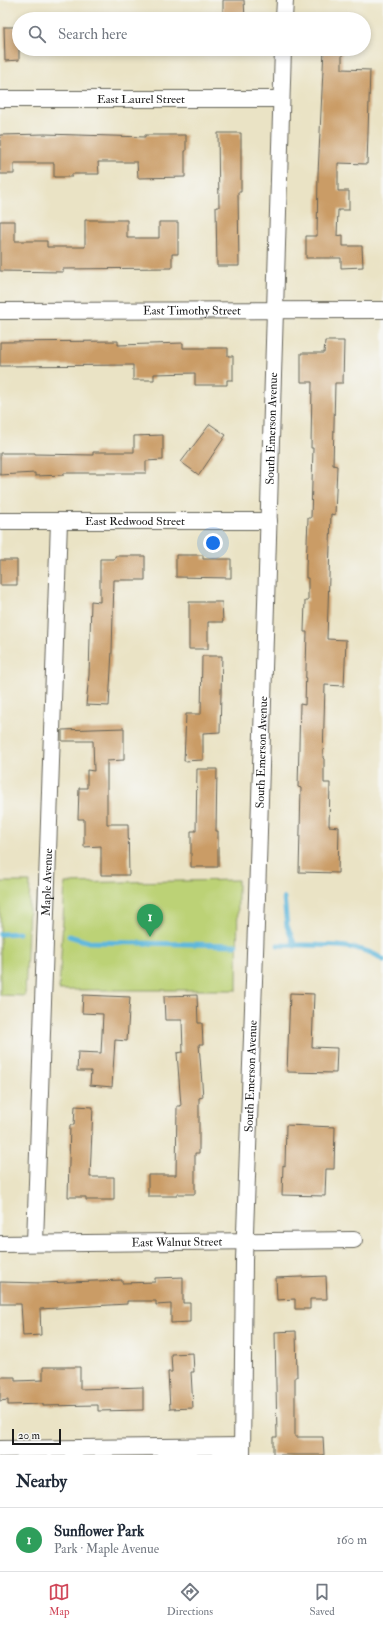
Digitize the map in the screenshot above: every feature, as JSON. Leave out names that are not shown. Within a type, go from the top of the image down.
[{"type":"street","points":[[284,12],[285,0]]},
{"type":"street","name":"South Emerson Avenue","points":[[242,1451],[244,1240],[276,310],[283,56]]},
{"type":"street","name":"East Laurel Street","points":[[0,99],[281,100]]},
{"type":"street","name":"East Timothy Street","points":[[0,311],[383,310]]},
{"type":"street","name":"Maple Avenue","points":[[35,1243],[59,520]]},
{"type":"street","name":"East Redwood Street","points":[[0,521],[269,520]]},
{"type":"street","name":"East Walnut Street","points":[[0,1244],[244,1240],[354,1240]]},
{"type":"street","points":[[0,1449],[242,1451]]},
{"type":"green space","points":[[238,880],[237,990],[59,990],[65,883]]},
{"type":"green space","points":[[0,882],[30,882],[25,996],[0,995]]},
{"type":"building","points":[[223,0],[244,0],[245,12],[223,12]]},
{"type":"building","points":[[4,27],[12,27],[12,56],[19,56],[19,60],[5,61]]},
{"type":"building","points":[[324,56],[342,56],[342,69],[370,70],[367,164],[338,163],[338,191],[349,191],[349,210],[338,210],[337,236],[343,235],[343,246],[362,246],[363,267],[341,268],[341,258],[306,258],[306,236],[317,236],[318,174]]},
{"type":"building","points":[[218,133],[241,133],[241,192],[238,192],[239,266],[217,266],[216,207],[219,207]]},
{"type":"building","points":[[45,134],[145,137],[145,135],[186,135],[185,177],[138,178],[137,162],[98,162],[99,174],[72,174],[72,177],[54,177],[54,163],[14,163],[14,174],[0,174],[0,135]]},
{"type":"building","points":[[85,220],[127,220],[127,238],[159,238],[159,222],[178,222],[178,254],[172,254],[172,268],[63,269],[63,272],[0,271],[0,221],[15,221],[15,241],[47,241],[47,247],[85,247]]},
{"type":"building","points":[[118,341],[118,345],[183,343],[183,348],[228,348],[228,356],[233,356],[233,380],[227,380],[227,385],[195,385],[195,373],[154,374],[154,380],[133,380],[133,365],[0,366],[0,342]]},
{"type":"building","points":[[325,341],[344,341],[343,383],[335,383],[333,465],[337,466],[335,515],[331,514],[327,639],[346,640],[344,686],[325,685],[323,758],[324,783],[330,783],[329,826],[339,827],[338,873],[299,872],[301,788],[298,787],[300,704],[305,705],[307,632],[304,632],[305,601],[308,601],[308,578],[306,578],[306,567],[308,518],[311,518],[313,448],[311,448],[312,382],[301,382],[301,353],[324,353]]},
{"type":"building","points":[[210,424],[226,435],[199,475],[181,462]]},
{"type":"building","points":[[163,435],[163,460],[146,461],[146,473],[64,473],[64,475],[35,476],[35,473],[0,475],[0,453],[93,455],[93,452],[134,452],[134,436]]},
{"type":"building","points":[[176,555],[203,555],[203,559],[231,559],[231,578],[176,577]]},
{"type":"building","points":[[115,556],[145,556],[145,580],[114,580],[109,706],[86,705],[89,675],[91,601],[100,602],[100,559],[115,559]]},
{"type":"building","points":[[0,560],[17,560],[17,585],[0,585]]},
{"type":"building","points":[[189,602],[222,602],[223,622],[208,622],[208,649],[189,649]]},
{"type":"building","points":[[202,656],[222,656],[220,732],[203,733],[203,760],[184,761],[186,714],[201,714]]},
{"type":"building","points":[[124,728],[124,760],[107,761],[107,824],[128,824],[129,875],[101,875],[101,846],[84,847],[84,819],[78,819],[79,788],[87,788],[87,770],[94,771],[93,741],[62,741],[62,730]]},
{"type":"building","points":[[197,769],[217,769],[216,831],[218,831],[218,867],[191,867],[191,831],[196,831]]},
{"type":"building","points":[[290,993],[314,994],[312,1047],[337,1048],[336,1073],[287,1072]]},
{"type":"building","points":[[83,995],[130,997],[127,1041],[115,1040],[112,1087],[90,1085],[91,1071],[77,1071],[78,1052],[101,1053],[103,1014],[82,1013]]},
{"type":"building","points":[[197,995],[198,1023],[202,1023],[203,1044],[199,1044],[203,1097],[199,1098],[199,1153],[195,1153],[195,1194],[177,1194],[177,1196],[148,1196],[148,1175],[176,1175],[177,1106],[181,1106],[177,1053],[183,1052],[182,1020],[165,1020],[164,996]]},
{"type":"building","points":[[75,1106],[93,1107],[90,1177],[114,1177],[114,1200],[86,1200],[86,1197],[68,1197],[70,1125],[74,1125]]},
{"type":"building","points":[[286,1125],[335,1127],[334,1169],[326,1169],[325,1196],[282,1195],[283,1165],[285,1166]]},
{"type":"building","points":[[326,1276],[327,1299],[310,1299],[310,1309],[295,1309],[295,1299],[277,1300],[276,1278]]},
{"type":"building","points":[[183,1277],[183,1303],[190,1303],[190,1322],[171,1323],[171,1304],[156,1305],[156,1301],[127,1301],[127,1304],[40,1309],[41,1335],[23,1336],[21,1304],[0,1304],[0,1282],[43,1283],[122,1280],[122,1283],[155,1282],[155,1278]]},
{"type":"building","points":[[296,1331],[297,1377],[295,1377],[295,1437],[323,1437],[324,1455],[273,1455],[273,1437],[277,1437],[275,1332]]},
{"type":"building","points":[[193,1353],[194,1372],[191,1372],[193,1408],[170,1409],[168,1372],[172,1372],[171,1354]]},
{"type":"building","points":[[43,1367],[80,1367],[80,1389],[143,1387],[143,1410],[98,1411],[98,1405],[8,1405],[8,1400],[0,1401],[0,1377],[15,1377],[15,1381],[43,1380]]},
{"type":"waterway","points":[[284,898],[287,926],[295,946]]},
{"type":"waterway","points":[[0,934],[19,933]]},
{"type":"waterway","points":[[69,936],[89,942],[236,945]]},
{"type":"waterway","points":[[278,945],[348,947],[373,954],[383,960]]},
{"type":"place","name":"Sunflower Park","points":[[150,937]]}]
